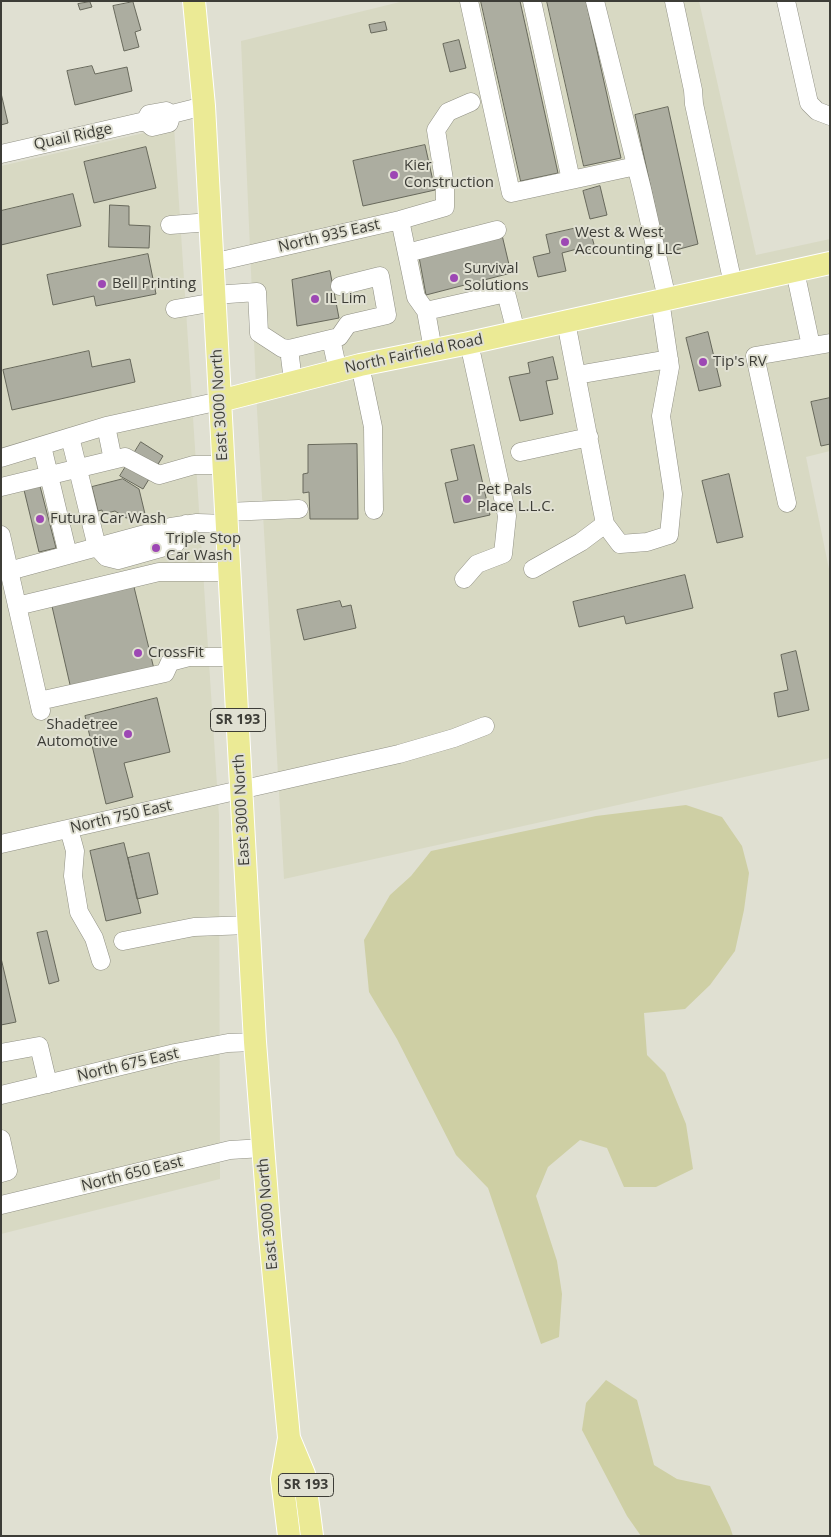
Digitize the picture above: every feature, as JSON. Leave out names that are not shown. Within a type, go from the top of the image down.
[{"type":"main road","name":"East 3000 North","points":[[194,1],[204,106],[211,222],[241,791],[263,1148],[277,1325],[289,1438],[282,1479],[289,1536]]},
{"type":"main road","name":"North Fairfield Road","points":[[220,401],[360,365],[566,322],[830,263]]},
{"type":"main road","name":"East 3000 North","points":[[289,1438],[304,1474],[312,1536]]},
{"type":"street","points":[[469,1],[511,193],[636,166]]},
{"type":"street","points":[[532,1],[571,180]]},
{"type":"street","points":[[566,322],[606,524],[620,544],[647,542],[669,535],[674,494],[661,416],[670,366],[664,300],[636,166],[595,1]]},
{"type":"street","points":[[674,1],[733,284]]},
{"type":"street","points":[[786,1],[809,104],[823,113]]},
{"type":"street","name":"North 935 East","points":[[212,263],[400,220],[445,206],[445,186],[436,130],[448,112],[472,102]]},
{"type":"street","name":"Quail Ridge","points":[[1,154],[145,122],[150,114],[166,111],[172,114],[204,106]]},
{"type":"street","points":[[400,220],[416,297],[426,311],[433,350]]},
{"type":"street","points":[[170,225],[211,222]]},
{"type":"street","points":[[407,253],[497,230]]},
{"type":"street","points":[[795,271],[811,346]]},
{"type":"street","points":[[175,309],[214,299],[257,292],[259,333],[282,348],[289,350],[340,337],[348,324],[387,315],[380,276],[340,286]]},
{"type":"street","points":[[426,311],[506,293],[516,332]]},
{"type":"street","points":[[331,339],[338,370]]},
{"type":"street","points":[[464,578],[477,564],[504,554],[507,516],[469,343]]},
{"type":"street","points":[[787,503],[755,356],[830,343]]},
{"type":"street","points":[[289,350],[293,381]]},
{"type":"street","points":[[578,375],[669,359]]},
{"type":"street","points":[[360,365],[373,427],[374,510]]},
{"type":"street","name":"North Fairfield Road","points":[[1,458],[106,426],[220,401]]},
{"type":"street","points":[[106,426],[113,460]]},
{"type":"street","points":[[70,437],[97,547]]},
{"type":"street","points":[[520,452],[589,437]]},
{"type":"street","points":[[42,446],[68,555]]},
{"type":"street","points":[[1,487],[124,457],[159,475],[194,465],[224,465]]},
{"type":"street","points":[[9,571],[186,524],[299,509]]},
{"type":"street","points":[[534,569],[581,542],[606,524]]},
{"type":"street","points":[[1,535],[40,706],[165,673],[170,662],[189,657],[235,657]]},
{"type":"street","points":[[17,606],[159,572],[229,572]]},
{"type":"street","name":"North 750 East","points":[[1,844],[399,754],[454,738],[485,726]]},
{"type":"street","points":[[69,829],[75,851],[73,876],[79,912],[94,938],[101,961]]},
{"type":"street","points":[[123,940],[194,927],[249,925]]},
{"type":"street","name":"North 675 East","points":[[1,1095],[184,1051],[228,1043],[256,1042]]},
{"type":"street","points":[[1,1053],[39,1046],[48,1084]]},
{"type":"street","points":[[1,1139],[8,1171],[1,1173]]},
{"type":"street","name":"North 650 East","points":[[1,1205],[230,1150],[263,1148]]},
{"type":"shaded area","points":[[404,1],[699,1],[756,255],[830,239],[830,451],[806,457],[830,574],[830,758],[284,879],[257,410],[241,41]]},
{"type":"shaded area","points":[[174,126],[219,816],[220,1179],[1,1234],[1,166]]},
{"type":"green space","points":[[686,805],[722,817],[742,846],[749,873],[744,910],[735,951],[710,985],[685,1009],[644,1013],[647,1055],[665,1073],[686,1124],[693,1169],[656,1187],[624,1187],[607,1148],[580,1140],[548,1167],[536,1196],[557,1261],[562,1294],[559,1337],[541,1344],[488,1188],[456,1155],[397,1039],[369,992],[364,940],[390,895],[411,876],[431,851],[596,816]]},
{"type":"green space","points":[[606,1380],[637,1400],[654,1465],[677,1479],[710,1486],[733,1536],[641,1536],[627,1516],[582,1430],[586,1403]]},
{"type":"building","points":[[481,1],[520,1],[558,173],[521,181]]},
{"type":"building","points":[[547,1],[586,1],[621,158],[584,166]]},
{"type":"building","points":[[90,2],[92,7],[80,10],[78,4]]},
{"type":"building","points":[[133,2],[141,30],[135,32],[139,47],[124,51],[113,6]]},
{"type":"building","points":[[385,22],[387,30],[371,33],[369,25]]},
{"type":"building","points":[[459,40],[466,68],[450,72],[443,44]]},
{"type":"building","points":[[92,66],[95,74],[127,67],[132,91],[75,105],[67,71]]},
{"type":"building","points":[[1,93],[8,123],[1,125]]},
{"type":"building","points":[[668,107],[698,244],[665,253],[635,115]]},
{"type":"building","name":"Kier Construction","points":[[425,145],[435,190],[363,206],[353,161]]},
{"type":"building","points":[[146,147],[156,188],[94,203],[84,162]]},
{"type":"building","points":[[600,186],[607,215],[590,219],[583,191]]},
{"type":"building","points":[[73,194],[81,226],[1,245],[1,211]]},
{"type":"building","points":[[110,205],[129,206],[129,225],[150,226],[149,248],[109,247]]},
{"type":"building","points":[[577,228],[578,233],[590,230],[595,248],[577,252],[577,249],[562,253],[566,271],[538,277],[533,257],[550,253],[546,235]]},
{"type":"building","points":[[502,235],[511,273],[426,295],[419,257]]},
{"type":"building","name":"Bell Printing","points":[[148,254],[156,294],[96,306],[94,296],[53,305],[47,275]]},
{"type":"building","name":"IL Lim","points":[[330,271],[339,318],[297,326],[292,280]]},
{"type":"building","name":"Tip's RV","points":[[708,332],[721,386],[699,391],[686,338]]},
{"type":"building","points":[[89,351],[92,367],[130,359],[135,382],[12,410],[3,370]]},
{"type":"building","points":[[553,357],[558,379],[546,381],[553,414],[520,421],[509,377],[530,373],[528,363]]},
{"type":"building","points":[[830,398],[830,444],[821,446],[811,402]]},
{"type":"building","points":[[141,442],[163,456],[143,489],[120,476]]},
{"type":"building","points":[[357,444],[358,519],[310,519],[309,492],[303,493],[303,474],[308,473],[308,445]]},
{"type":"building","name":"Pet Pals Place L.L.C.","points":[[474,445],[490,515],[454,523],[445,483],[458,480],[451,450]]},
{"type":"building","points":[[729,474],[743,537],[717,543],[702,481]]},
{"type":"building","points":[[123,479],[139,489],[145,514],[126,518],[115,511],[103,514],[102,510],[98,511],[92,487]]},
{"type":"building","name":"Futura Car Wash","points":[[40,486],[56,548],[39,552],[24,490]]},
{"type":"building","points":[[685,575],[693,608],[626,624],[624,616],[579,627],[573,602]]},
{"type":"building","points":[[133,583],[154,669],[71,689],[51,602]]},
{"type":"building","points":[[340,601],[342,607],[351,605],[356,628],[304,640],[297,610]]},
{"type":"building","points":[[796,651],[809,710],[778,717],[774,693],[788,690],[781,655]]},
{"type":"building","name":"Shadetree Automotive","points":[[157,698],[170,752],[124,763],[133,797],[106,804],[85,716]]},
{"type":"building","points":[[124,843],[141,913],[106,921],[90,851]]},
{"type":"building","points":[[149,853],[158,894],[137,899],[128,858]]},
{"type":"building","points":[[47,931],[59,981],[49,984],[37,933]]},
{"type":"building","points":[[1,958],[16,1022],[1,1025]]},
{"type":"place","name":"Kier Construction","points":[[394,175]]},
{"type":"place","name":"West & West Accounting LLC","points":[[565,242]]},
{"type":"place","name":"Survival Solutions","points":[[454,278]]},
{"type":"place","name":"Bell Printing","points":[[102,284]]},
{"type":"place","name":"IL Lim","points":[[315,299]]},
{"type":"place","name":"Tip's RV","points":[[703,362]]},
{"type":"place","name":"Pet Pals Place L.L.C.","points":[[467,499]]},
{"type":"place","name":"Futura Car Wash","points":[[40,519]]},
{"type":"place","name":"Triple Stop Car Wash","points":[[156,548]]},
{"type":"place","name":"CrossFit","points":[[138,653]]},
{"type":"place","name":"Shadetree Automotive","points":[[128,734]]}]
